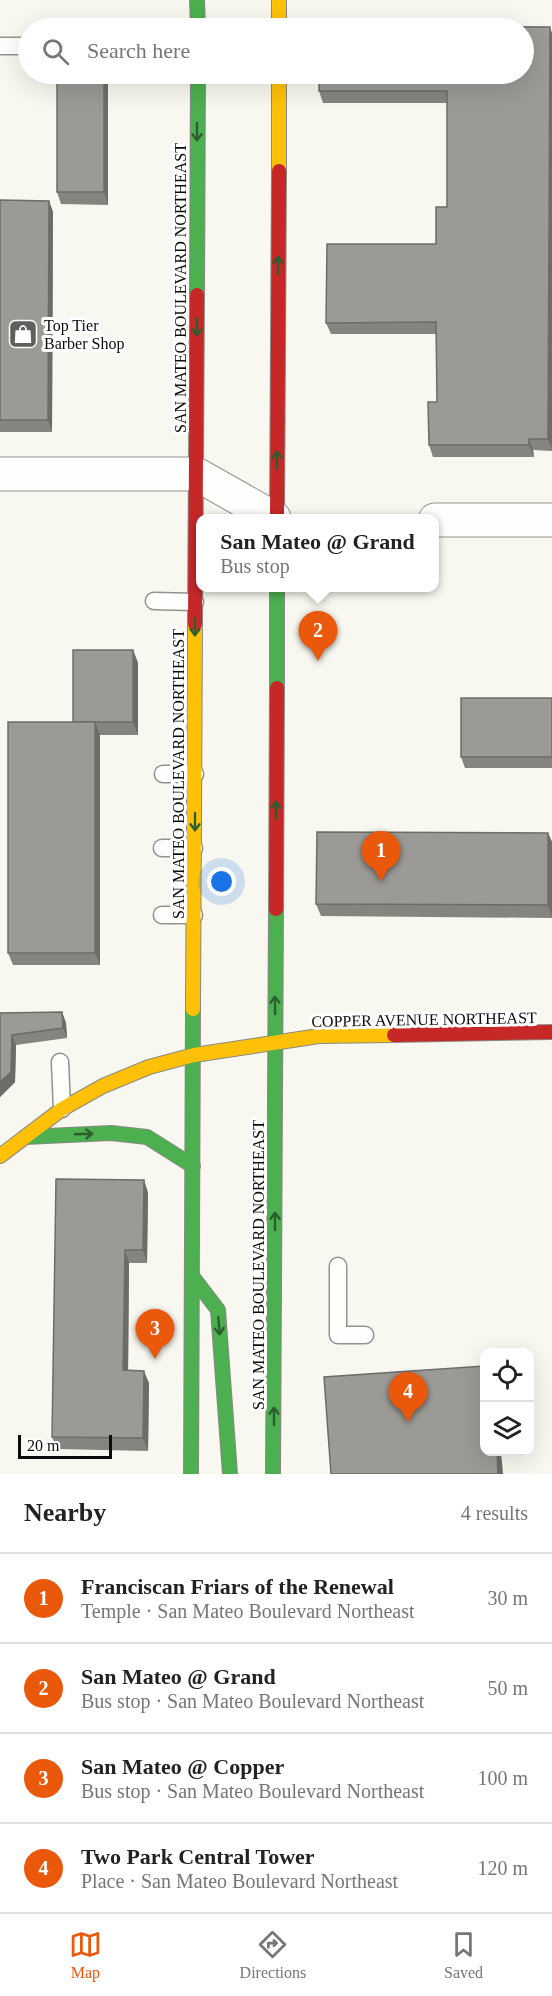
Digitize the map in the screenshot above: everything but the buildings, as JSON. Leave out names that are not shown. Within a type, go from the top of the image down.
[{"type":"main road","points":[[197,0],[198,18]]},
{"type":"main road","points":[[279,0],[279,18]]},
{"type":"main road","name":"SAN MATEO BOULEVARD NORTHEAST","points":[[191,1474],[198,84]]},
{"type":"main road","points":[[276,514],[279,84]]},
{"type":"main road","name":"SAN MATEO BOULEVARD NORTHEAST","points":[[273,1474],[277,592]]},
{"type":"main road","name":"COPPER AVENUE NORTHEAST","points":[[0,1156],[62,1109],[103,1086],[149,1068],[194,1055],[319,1036],[552,1032]]},
{"type":"main road","points":[[25,1137],[111,1133],[147,1137],[193,1166]]},
{"type":"main road","points":[[192,1276],[218,1310],[230,1474]]},
{"type":"street","points":[[0,474],[196,474],[267,514]]},
{"type":"street","points":[[439,520],[552,520]]},
{"type":"lane","points":[[0,46],[18,46]]},
{"type":"lane","points":[[154,601],[195,602]]},
{"type":"lane","points":[[163,774],[195,774]]},
{"type":"lane","points":[[162,848],[194,848]]},
{"type":"lane","points":[[162,915],[194,915]]},
{"type":"lane","points":[[60,1062],[62,1109]]},
{"type":"lane","points":[[338,1266],[338,1335],[365,1335]]},
{"type":"traffic: fast","points":[[197,0],[198,18]]},
{"type":"traffic: fast","points":[[197,295],[198,84]]},
{"type":"traffic: fast","points":[[277,592],[277,688]]},
{"type":"traffic: fast","points":[[273,1474],[276,909]]},
{"type":"traffic: fast","points":[[191,1474],[193,1009]]},
{"type":"traffic: fast","points":[[25,1137],[111,1133],[147,1137],[193,1166]]},
{"type":"traffic: fast","points":[[192,1276],[218,1310],[230,1474]]},
{"type":"traffic: slow","points":[[279,0],[279,18]]},
{"type":"traffic: slow","points":[[279,84],[279,171]]},
{"type":"traffic: slow","points":[[193,1009],[195,624]]},
{"type":"traffic: slow","points":[[0,1156],[62,1109],[103,1086],[149,1067],[194,1055],[319,1036],[394,1035]]},
{"type":"traffic: jam","points":[[277,514],[279,171]]},
{"type":"traffic: jam","points":[[195,624],[197,295]]},
{"type":"traffic: jam","points":[[276,909],[277,688]]},
{"type":"traffic: jam","points":[[394,1035],[552,1032]]},
{"type":"place","name":"Top Tier Barber Shop","points":[[23,334]]},
{"type":"place","name":"San Mateo @ Grand","points":[[318,661]]},
{"type":"place","name":"Franciscan Friars of the Renewal","points":[[381,881]]},
{"type":"place","name":"San Mateo @ Copper","points":[[155,1359]]},
{"type":"place","name":"Two Park Central Tower","points":[[408,1422]]}]
